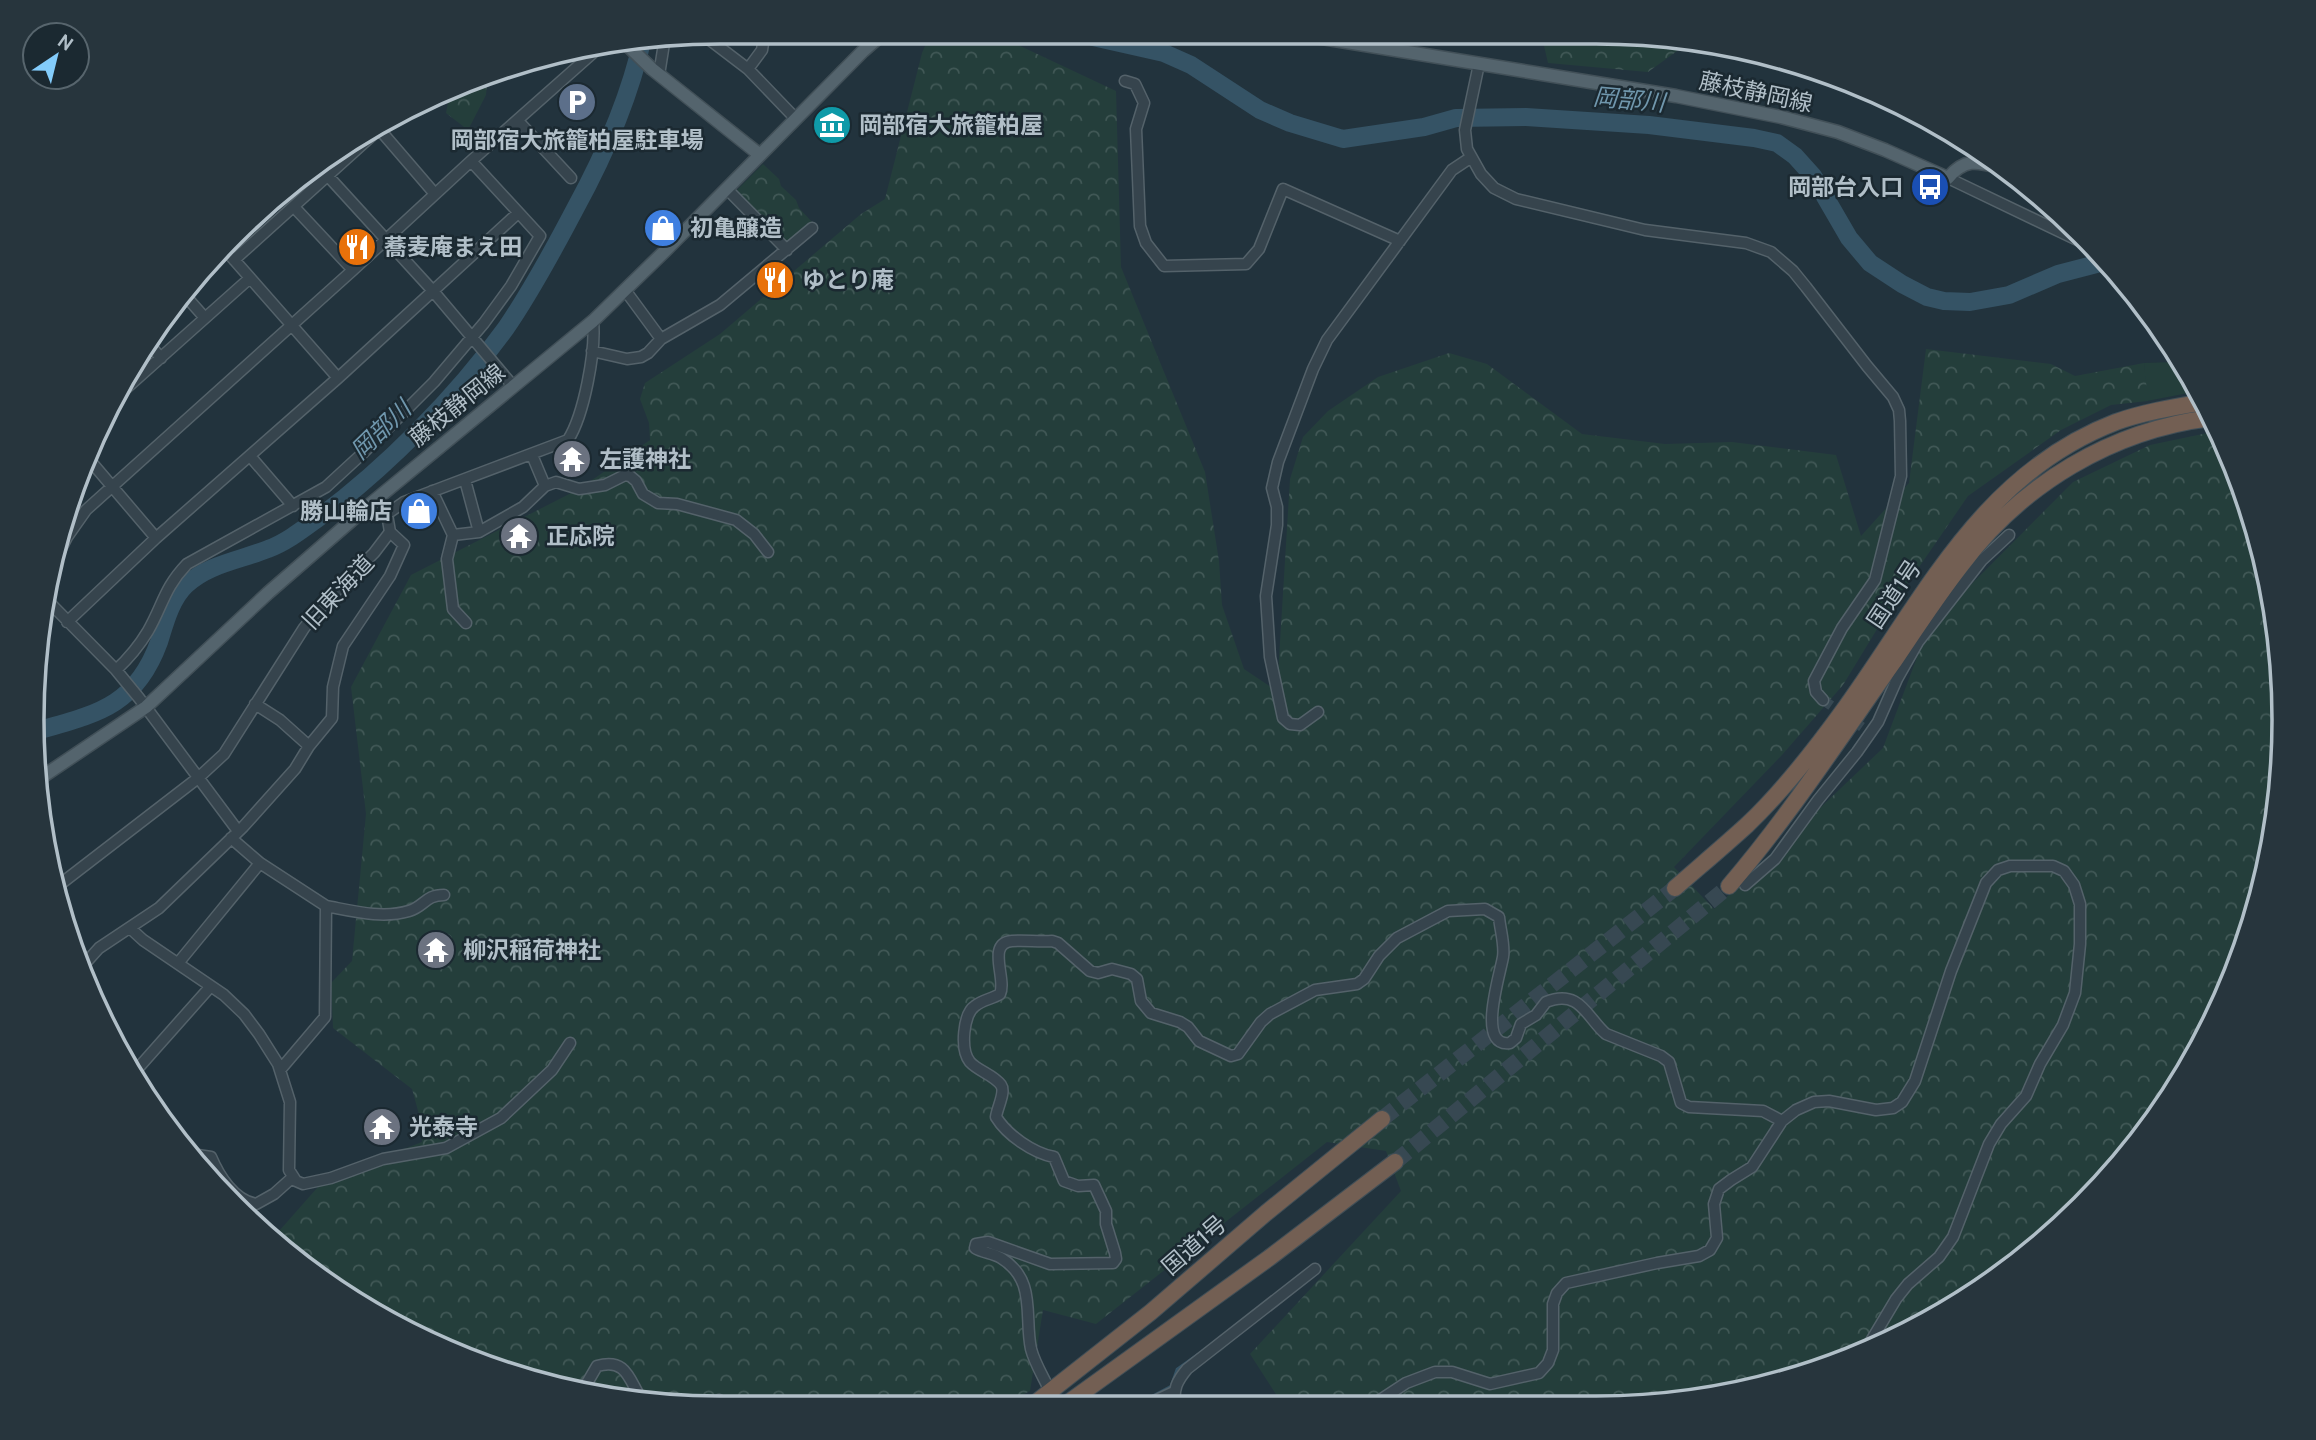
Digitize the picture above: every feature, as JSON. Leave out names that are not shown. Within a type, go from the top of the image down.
[{"type":"highway","name":"国道1号","points":[[1675,888],[1749,823],[1807,759],[1844,710],[1965,534],[2000,497],[2039,465],[2068,446],[2116,422],[2194,404]]},
{"type":"highway","name":"国道1号","points":[[1737,886],[1962,563],[2010,510],[2055,475],[2105,447],[2174,424],[2202,419]]},
{"type":"highway","name":"国道1号","points":[[1044,1396],[1151,1312],[1266,1213],[1382,1119]]},
{"type":"highway","points":[[1077,1396],[1269,1258],[1395,1162]]},
{"type":"main road","name":"藤枝静岡線","points":[[46,774],[142,702],[368,506],[593,321],[871,44]]},
{"type":"main road","name":"藤枝静岡線","points":[[1358,44],[1676,96],[1781,117],[1838,132],[1948,178]]},
{"type":"main road","points":[[632,50],[760,155]]},
{"type":"main road","points":[[1948,178],[1959,166],[1968,162],[1981,164]]},
{"type":"street","points":[[715,44],[748,69],[796,119]]},
{"type":"street","points":[[748,69],[762,50],[763,44]]},
{"type":"street","points":[[863,51],[864,44]]},
{"type":"street","points":[[654,71],[662,47]]},
{"type":"street","points":[[72,528],[86,510],[589,57]]},
{"type":"street","points":[[1479,64],[1465,130],[1470,158],[1494,188],[1516,199],[1645,230],[1760,247],[1780,258],[1807,286],[1893,397],[1899,410],[1901,476],[1875,580],[1842,628],[1814,681],[1816,692],[1823,700]]},
{"type":"street","points":[[1125,81],[1135,84],[1143,103],[1136,129],[1140,226],[1146,243],[1164,266],[1246,264],[1259,249],[1283,189],[1401,241]]},
{"type":"street","points":[[518,121],[570,178]]},
{"type":"street","points":[[387,132],[435,194]]},
{"type":"street","points":[[234,260],[357,150]]},
{"type":"street","points":[[1318,712],[1300,725],[1290,724],[1283,718],[1270,657],[1266,596],[1277,525],[1277,507],[1272,488],[1278,462],[1313,369],[1327,340],[1452,170],[1470,158]]},
{"type":"street","points":[[116,670],[149,630],[172,579],[187,564],[326,487],[434,382],[511,286],[540,236],[471,161]]},
{"type":"street","points":[[325,172],[433,291],[513,386]]},
{"type":"street","points":[[1948,178],[2066,235]]},
{"type":"street","points":[[727,189],[787,250]]},
{"type":"street","points":[[294,207],[353,271]]},
{"type":"street","points":[[67,622],[156,538],[338,378],[518,213]]},
{"type":"street","points":[[592,351],[635,359],[648,353],[661,339],[720,305],[812,228]]},
{"type":"street","points":[[230,255],[338,378]]},
{"type":"street","points":[[135,380],[250,278]]},
{"type":"street","points":[[625,290],[661,339]]},
{"type":"street","points":[[189,300],[205,318]]},
{"type":"street","points":[[368,506],[387,514],[404,502],[568,440],[576,428],[592,351],[593,321]]},
{"type":"street","points":[[154,350],[161,358]]},
{"type":"street","points":[[532,455],[545,486]]},
{"type":"street","points":[[250,456],[293,506]]},
{"type":"street","points":[[94,465],[156,538]]},
{"type":"street","points":[[453,535],[479,531],[523,507],[545,486],[556,482],[579,489],[605,485],[625,475],[636,481],[643,494],[658,503],[736,520],[754,534],[768,552]]},
{"type":"street","points":[[465,480],[479,531]]},
{"type":"street","points":[[432,491],[453,535],[447,559],[453,609],[466,623]]},
{"type":"street","name":"旧東海道","points":[[64,881],[198,778],[224,754],[304,628],[390,532],[387,514]]},
{"type":"street","points":[[88,960],[99,948],[159,908],[235,835],[295,769],[309,746],[332,718],[333,687],[343,646],[390,576],[404,545],[390,532]]},
{"type":"street","points":[[1737,886],[1775,859],[1867,730],[1918,642],[1982,560],[2010,535]]},
{"type":"street","points":[[54,608],[116,670],[142,702],[198,778],[235,835],[260,863],[326,906],[369,914],[412,910],[433,895],[444,895]]},
{"type":"street","points":[[256,704],[280,720],[309,746]]},
{"type":"street","points":[[179,962],[260,863]]},
{"type":"street","points":[[1386,1396],[1406,1383],[1435,1372],[1452,1372],[1490,1384],[1539,1373],[1548,1363],[1553,1350],[1553,1304],[1556,1293],[1566,1283],[1699,1256],[1710,1250],[1717,1238],[1714,1204],[1719,1189],[1752,1167],[1782,1121],[1796,1110],[1814,1102],[1829,1101],[1876,1110],[1893,1108],[1902,1102],[1915,1081],[1951,971],[1986,883],[1998,870],[2010,866],[2053,866],[2064,871],[2074,885],[2080,904],[2080,944],[2075,993],[2063,1025],[2040,1064],[2026,1096],[2001,1124],[1989,1144],[1953,1237],[1939,1257],[1908,1284],[1896,1299],[1874,1337]]},
{"type":"street","points":[[280,1070],[325,1017],[326,906]]},
{"type":"street","points":[[1046,1385],[1031,1349],[1025,1288],[1009,1264],[975,1248],[976,1244],[988,1242],[1050,1264],[1113,1263],[1116,1259],[1106,1224],[1107,1211],[1094,1185],[1078,1186],[1064,1181],[1054,1157],[1040,1154],[1002,1126],[996,1116],[1003,1090],[1001,1084],[969,1062],[964,1052],[962,1040],[970,1011],[974,1006],[1000,994],[1003,988],[998,956],[1004,943],[1052,941],[1058,943],[1090,971],[1098,973],[1112,969],[1131,974],[1137,979],[1141,1001],[1151,1013],[1180,1022],[1188,1027],[1199,1041],[1231,1056],[1238,1054],[1270,1014],[1315,990],[1357,984],[1364,979],[1379,956],[1397,939],[1448,911],[1485,909],[1499,918],[1503,955],[1491,1026],[1493,1038],[1498,1042],[1510,1043],[1516,1038],[1521,1024],[1536,1015],[1546,1002],[1564,999],[1578,1003],[1588,1011],[1606,1034],[1661,1056],[1669,1062],[1681,1103],[1705,1110],[1763,1111],[1782,1121]]},
{"type":"street","points":[[131,929],[211,986],[244,1014],[260,1034],[278,1063],[290,1102],[289,1170],[293,1177],[303,1184],[314,1183],[383,1159],[446,1148],[501,1118],[552,1070],[570,1043]]},
{"type":"street","points":[[139,1067],[211,986]]},
{"type":"street","points":[[203,1156],[211,1157],[218,1172]]},
{"type":"street","points":[[240,1196],[248,1203],[256,1204],[274,1194],[293,1177]]},
{"type":"street","points":[[1174,1396],[1178,1379],[1203,1354],[1315,1269]]},
{"type":"street","points":[[587,1383],[597,1366],[617,1365],[627,1373],[636,1390]]},
{"type":"street","points":[[1165,1396],[1174,1392]]},
{"type":"green space","points":[[926,44],[1016,44],[1116,91],[1121,267],[1205,472],[1219,561],[1222,605],[1244,669],[1277,691],[1290,479],[1303,437],[1328,411],[1378,377],[1449,353],[1487,364],[1582,434],[1665,444],[1732,442],[1836,455],[1861,536],[1909,483],[1926,349],[2051,364],[2075,376],[2144,363],[2148,401],[2111,405],[2061,430],[1968,496],[1882,621],[1843,685],[1782,755],[1674,867],[1714,909],[1883,748],[1928,628],[2073,482],[2150,445],[2208,433],[2221,461],[2249,545],[2266,632],[2271,676],[2271,764],[2259,852],[2236,937],[2203,1019],[2182,1058],[2133,1132],[2074,1198],[2008,1257],[1972,1282],[1895,1327],[1855,1345],[1771,1373],[1728,1383],[1640,1395],[1596,1396],[1277,1396],[1250,1354],[1401,1191],[1386,1151],[1327,1142],[1096,1324],[1043,1310],[1030,1391],[1020,1396],[676,1395],[588,1383],[503,1360],[421,1327],[344,1282],[278,1232],[325,1179],[422,1142],[423,1129],[412,1089],[333,1028],[331,983],[352,961],[366,814],[351,687],[411,575],[579,489],[650,440],[649,423],[640,399],[645,383],[720,334],[861,214],[885,199]]},
{"type":"green space","points":[[1544,44],[1640,45],[1679,49],[1648,72],[1548,63]]},
{"type":"green space","points":[[487,86],[486,95],[468,130],[446,113],[448,101]]},
{"type":"green space","points":[[763,164],[779,179],[781,186],[796,200],[799,208],[812,222],[789,245],[737,190]]},
{"type":"green space","points":[[2169,362],[2188,393],[2147,401],[2144,363]]},
{"type":"waterway","name":"岡部川","points":[[1124,44],[1164,53],[1191,65],[1260,110],[1290,123],[1343,139],[1424,127],[1456,118],[1526,117],[1649,125],[1777,143],[1795,156],[1813,176],[1849,238],[1870,263],[1927,297],[1944,301],[1970,302],[2009,295],[2058,274],[2095,264]]},
{"type":"waterway","name":"岡部川","points":[[44,729],[94,713],[125,695],[149,664],[172,604],[186,585],[214,567],[281,543],[317,519],[394,454],[465,380],[516,314],[586,189],[623,104],[640,49]]},
{"type":"waterway","points":[[1152,1396],[1171,1386],[1177,1369],[1198,1354]]},
{"type":"tunnel","points":[[1823,700],[1862,727]]},
{"type":"tunnel","points":[[1395,1162],[1729,886]]},
{"type":"tunnel","points":[[1382,1119],[1675,888]]},
{"type":"place","name":"岡部宿大旅籠柏屋駐車場","points":[[577,102]]},
{"type":"place","name":"岡部宿大旅籠柏屋","points":[[832,125]]},
{"type":"place","name":"岡部台入口","points":[[1930,187]]},
{"type":"place","name":"初亀醸造","points":[[663,228]]},
{"type":"place","name":"蕎麦庵まえ田","points":[[357,247]]},
{"type":"place","name":"ゆとり庵","points":[[775,280]]},
{"type":"place","name":"左護神社","points":[[572,459]]},
{"type":"place","name":"勝山輪店","points":[[419,511]]},
{"type":"place","name":"正応院","points":[[519,536]]},
{"type":"place","name":"柳沢稲荷神社","points":[[436,950]]},
{"type":"place","name":"光泰寺","points":[[382,1127]]}]
